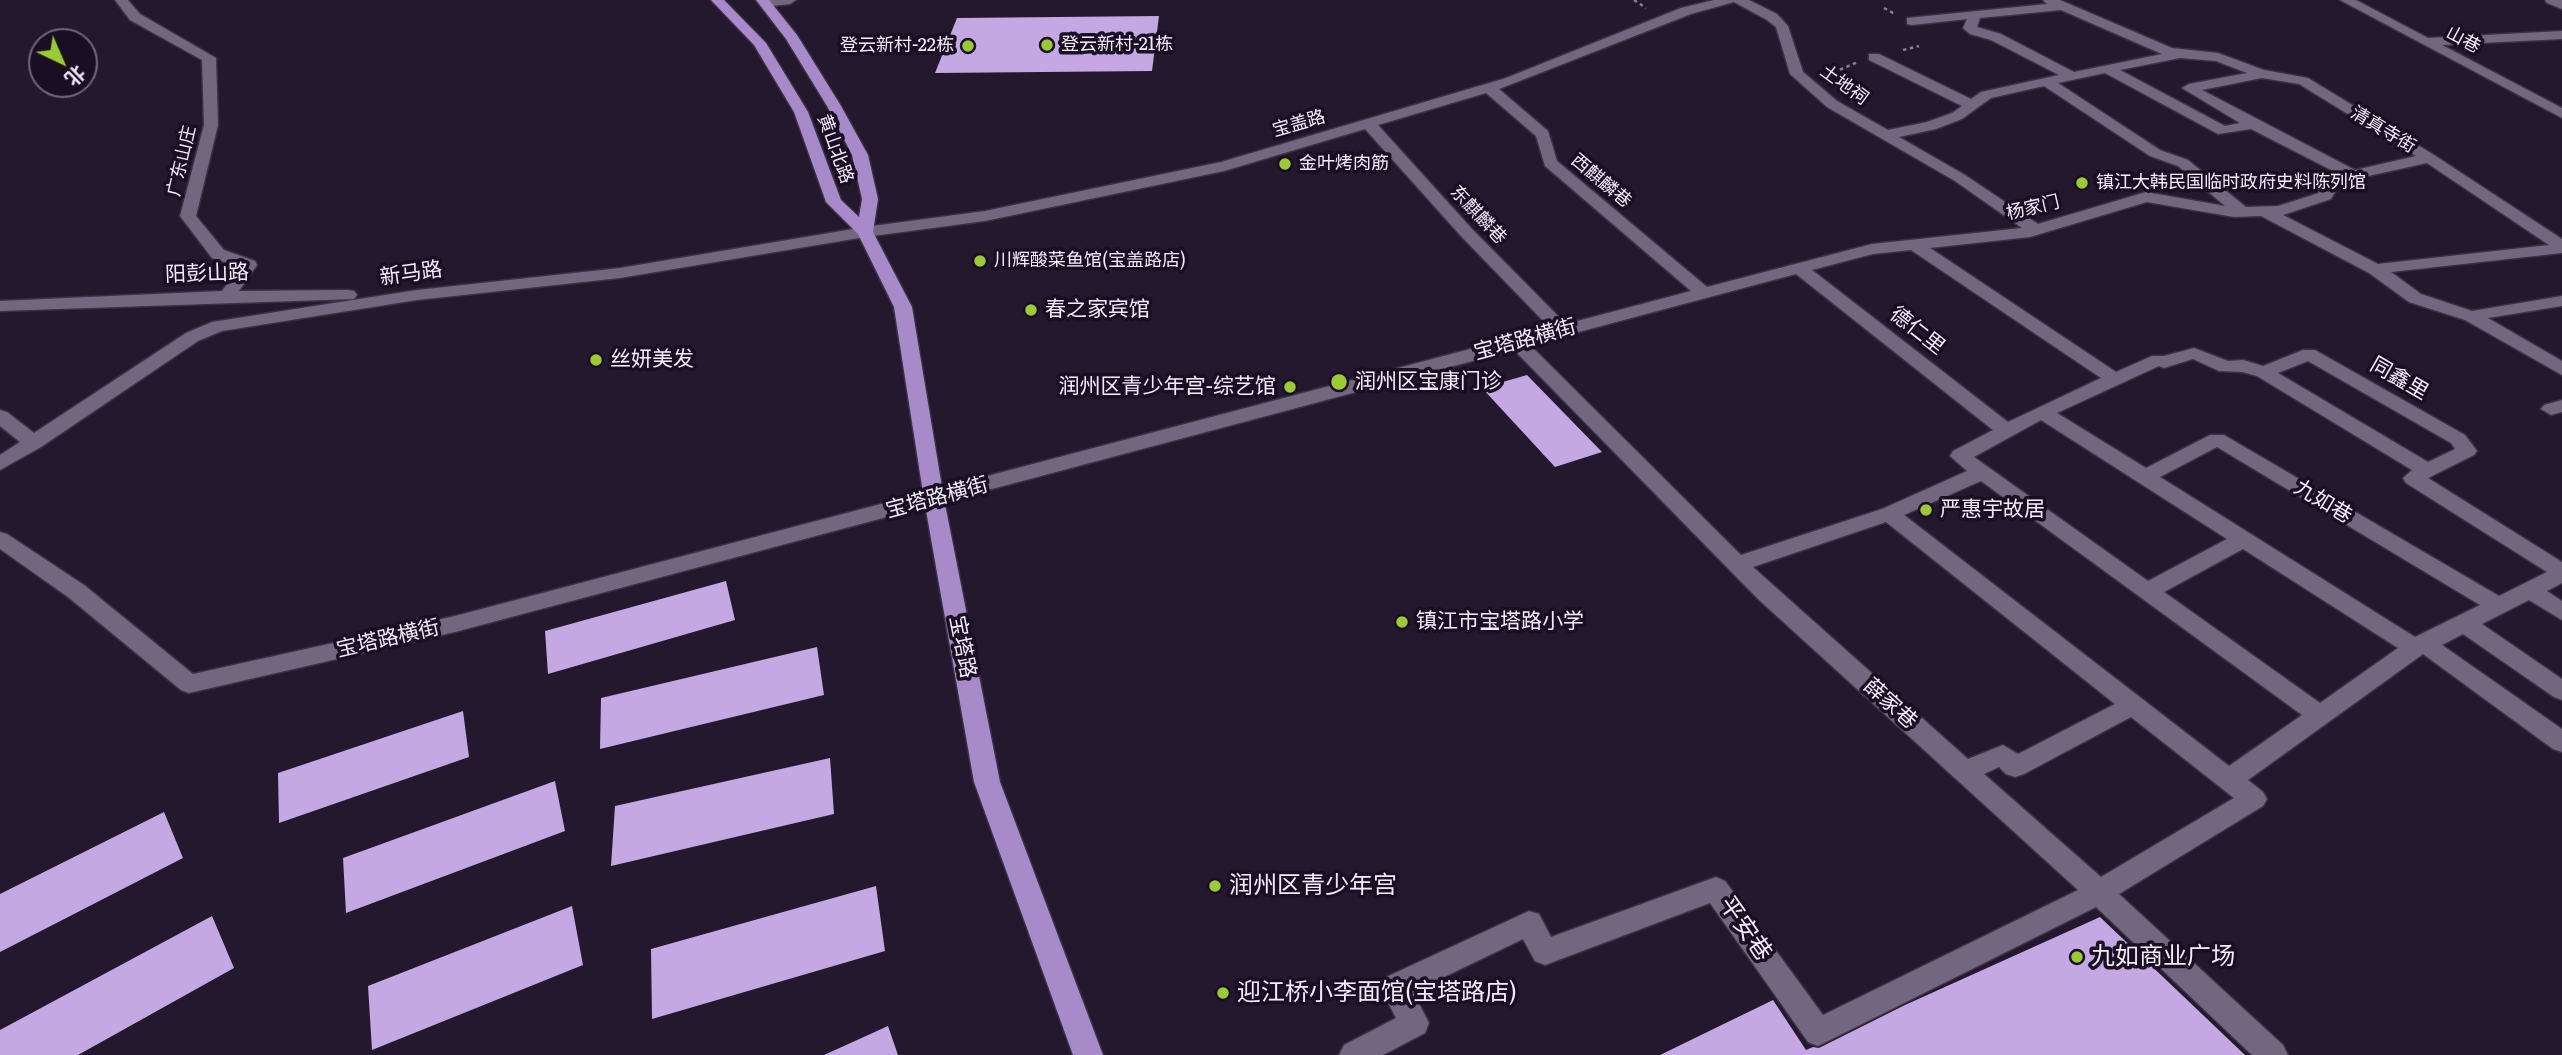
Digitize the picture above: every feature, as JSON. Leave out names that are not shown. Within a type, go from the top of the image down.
[{"type":"main road","name":"黄山北路","points":[[718,0],[759,43],[801,113],[834,202],[865,232]]},
{"type":"main road","name":"黄山北路","points":[[765,2],[834,106],[860,155],[870,199],[865,232]]},
{"type":"main road","name":"宝塔路","points":[[865,232],[903,307],[934,499],[987,782],[1088,1055]]},
{"type":"street","name":"广东山庄","points":[[121,0],[135,17],[209,58],[211,125],[188,216],[218,254],[250,265],[227,296]]},
{"type":"street","points":[[765,2],[790,0]]},
{"type":"street","points":[[1672,17],[1660,12],[1684,0]]},
{"type":"street","name":"宝盖路","points":[[865,232],[985,216],[1224,166],[1489,88],[1672,17],[1729,0]]},
{"type":"street","name":"土地祠","points":[[1739,0],[1782,26],[1797,74],[1832,104],[1960,178],[2035,230]]},
{"type":"street","points":[[2049,0],[2169,52],[2183,54]]},
{"type":"street","name":"山巷","points":[[2346,0],[2562,114]]},
{"type":"street","points":[[2551,0],[2562,5]]},
{"type":"street","points":[[1912,20],[2064,6]]},
{"type":"street","points":[[1968,13],[1975,20],[1970,28],[1975,32],[1996,37],[2072,76]]},
{"type":"street","points":[[2425,42],[2562,35]]},
{"type":"street","points":[[1885,135],[1931,126],[1957,116],[1986,95],[2105,68],[2183,54]]},
{"type":"street","name":"清真寺街","points":[[2183,54],[2218,57],[2261,74],[2303,81],[2429,158],[2562,247]]},
{"type":"street","name":"土地祠","points":[[1874,57],[1971,105]]},
{"type":"street","points":[[2105,68],[2223,131],[2253,124]]},
{"type":"street","points":[[2261,74],[2189,88],[2253,124],[2353,174]]},
{"type":"street","points":[[2047,82],[2155,153],[2183,163],[2241,211]]},
{"type":"street","name":"西麒麟巷","points":[[1489,88],[1543,134],[1550,163],[1703,293]]},
{"type":"street","name":"东麒麟巷","points":[[1368,123],[1466,232],[1562,330]]},
{"type":"street","name":"杨家门","points":[[1913,244],[2035,230],[2146,197],[2241,211],[2280,211],[2321,198],[2327,192],[2322,183],[2429,158]]},
{"type":"street","name":"杨家门","points":[[2263,211],[2375,270]]},
{"type":"street","name":"新马路","points":[[0,464],[192,337],[218,326],[416,295],[620,273],[865,232]]},
{"type":"street","points":[[1913,244],[2115,379]]},
{"type":"street","name":"宝塔路横街","points":[[0,539],[76,591],[189,684],[455,624],[934,499],[1517,341],[1872,249],[1913,244]]},
{"type":"street","name":"清真寺街","points":[[2375,270],[2562,247]]},
{"type":"street","name":"德仁里","points":[[1799,268],[2007,430]]},
{"type":"street","points":[[2375,270],[2415,298],[2471,316],[2562,369]]},
{"type":"street","name":"阳彭山路","points":[[0,306],[227,296],[416,295]]},
{"type":"street","points":[[2471,316],[2562,301]]},
{"type":"street","name":"薛家巷","points":[[1517,341],[1766,593],[2099,892],[2273,1055]]},
{"type":"street","name":"同鑫里","points":[[2115,379],[2158,360],[2164,362],[2194,353],[2226,367],[2243,366],[2263,372],[2421,474],[2467,451],[2458,439],[2309,354],[2263,372]]},
{"type":"street","points":[[2115,379],[2042,412],[1960,456],[2319,715]]},
{"type":"street","points":[[2042,412],[2242,540],[2419,646],[2562,742]]},
{"type":"street","points":[[0,416],[34,443]]},
{"type":"street","name":"九如巷","points":[[2145,477],[2217,439],[2500,607]]},
{"type":"street","points":[[1738,564],[1889,514],[1983,472]]},
{"type":"street","points":[[2229,780],[2419,646],[2562,573],[2421,474]]},
{"type":"street","points":[[1889,514],[2254,799],[2099,892]]},
{"type":"street","points":[[2149,590],[2242,540]]},
{"type":"street","points":[[2530,591],[2562,612]]},
{"type":"street","points":[[2466,624],[2562,691]]},
{"type":"street","points":[[1965,771],[2003,755],[2015,767],[2132,706]]},
{"type":"street","name":"平安巷","points":[[1354,1055],[1415,1023],[1394,987],[1529,923],[1545,952],[1716,890],[1818,1032],[2099,892]]},
{"type":"building","points":[[1159,16],[1152,71],[935,73],[957,18]]},
{"type":"building","points":[[1527,375],[1602,452],[1555,467],[1482,388]]},
{"type":"building","points":[[726,581],[735,620],[548,674],[545,631]]},
{"type":"building","points":[[817,647],[824,695],[600,749],[601,698]]},
{"type":"building","points":[[463,711],[469,757],[279,823],[278,773]]},
{"type":"building","points":[[830,758],[834,814],[611,866],[615,806]]},
{"type":"building","points":[[555,781],[565,831],[346,913],[343,858]]},
{"type":"building","points":[[164,812],[183,858],[0,952],[0,894]]},
{"type":"building","points":[[876,886],[885,951],[652,1019],[651,949]]},
{"type":"building","points":[[572,906],[583,965],[372,1050],[368,986]]},
{"type":"building","points":[[212,916],[234,968],[78,1055],[0,1055],[0,1030]]},
{"type":"building","name":"九如商业广场","points":[[2100,917],[2245,1055],[1660,1055],[1773,1000],[1806,1050],[1819,1048],[1905,1005]]},
{"type":"building","points":[[888,1026],[898,1055],[824,1055]]},
{"type":"place","name":"登云新村-21栋","points":[[1047,45]]},
{"type":"place","name":"登云新村-22栋","points":[[968,46]]},
{"type":"place","name":"金叶烤肉筋","points":[[1285,164]]},
{"type":"place","name":"镇江大韩民国临时政府史料陈列馆","points":[[2082,183]]},
{"type":"place","name":"川辉酸菜鱼馆(宝盖路店)","points":[[980,261]]},
{"type":"place","name":"春之家宾馆","points":[[1031,310]]},
{"type":"place","name":"丝妍美发","points":[[596,360]]},
{"type":"place","name":"润州区宝康门诊","points":[[1339,382]]},
{"type":"place","name":"润州区青少年宫-综艺馆","points":[[1290,387]]},
{"type":"place","name":"严惠宇故居","points":[[1926,510]]},
{"type":"place","name":"镇江市宝塔路小学","points":[[1402,622]]},
{"type":"place","name":"润州区青少年宫","points":[[1215,886]]},
{"type":"place","name":"九如商业广场","points":[[2077,957]]},
{"type":"place","name":"迎江桥小李面馆(宝塔路店)","points":[[1223,993]]}]
